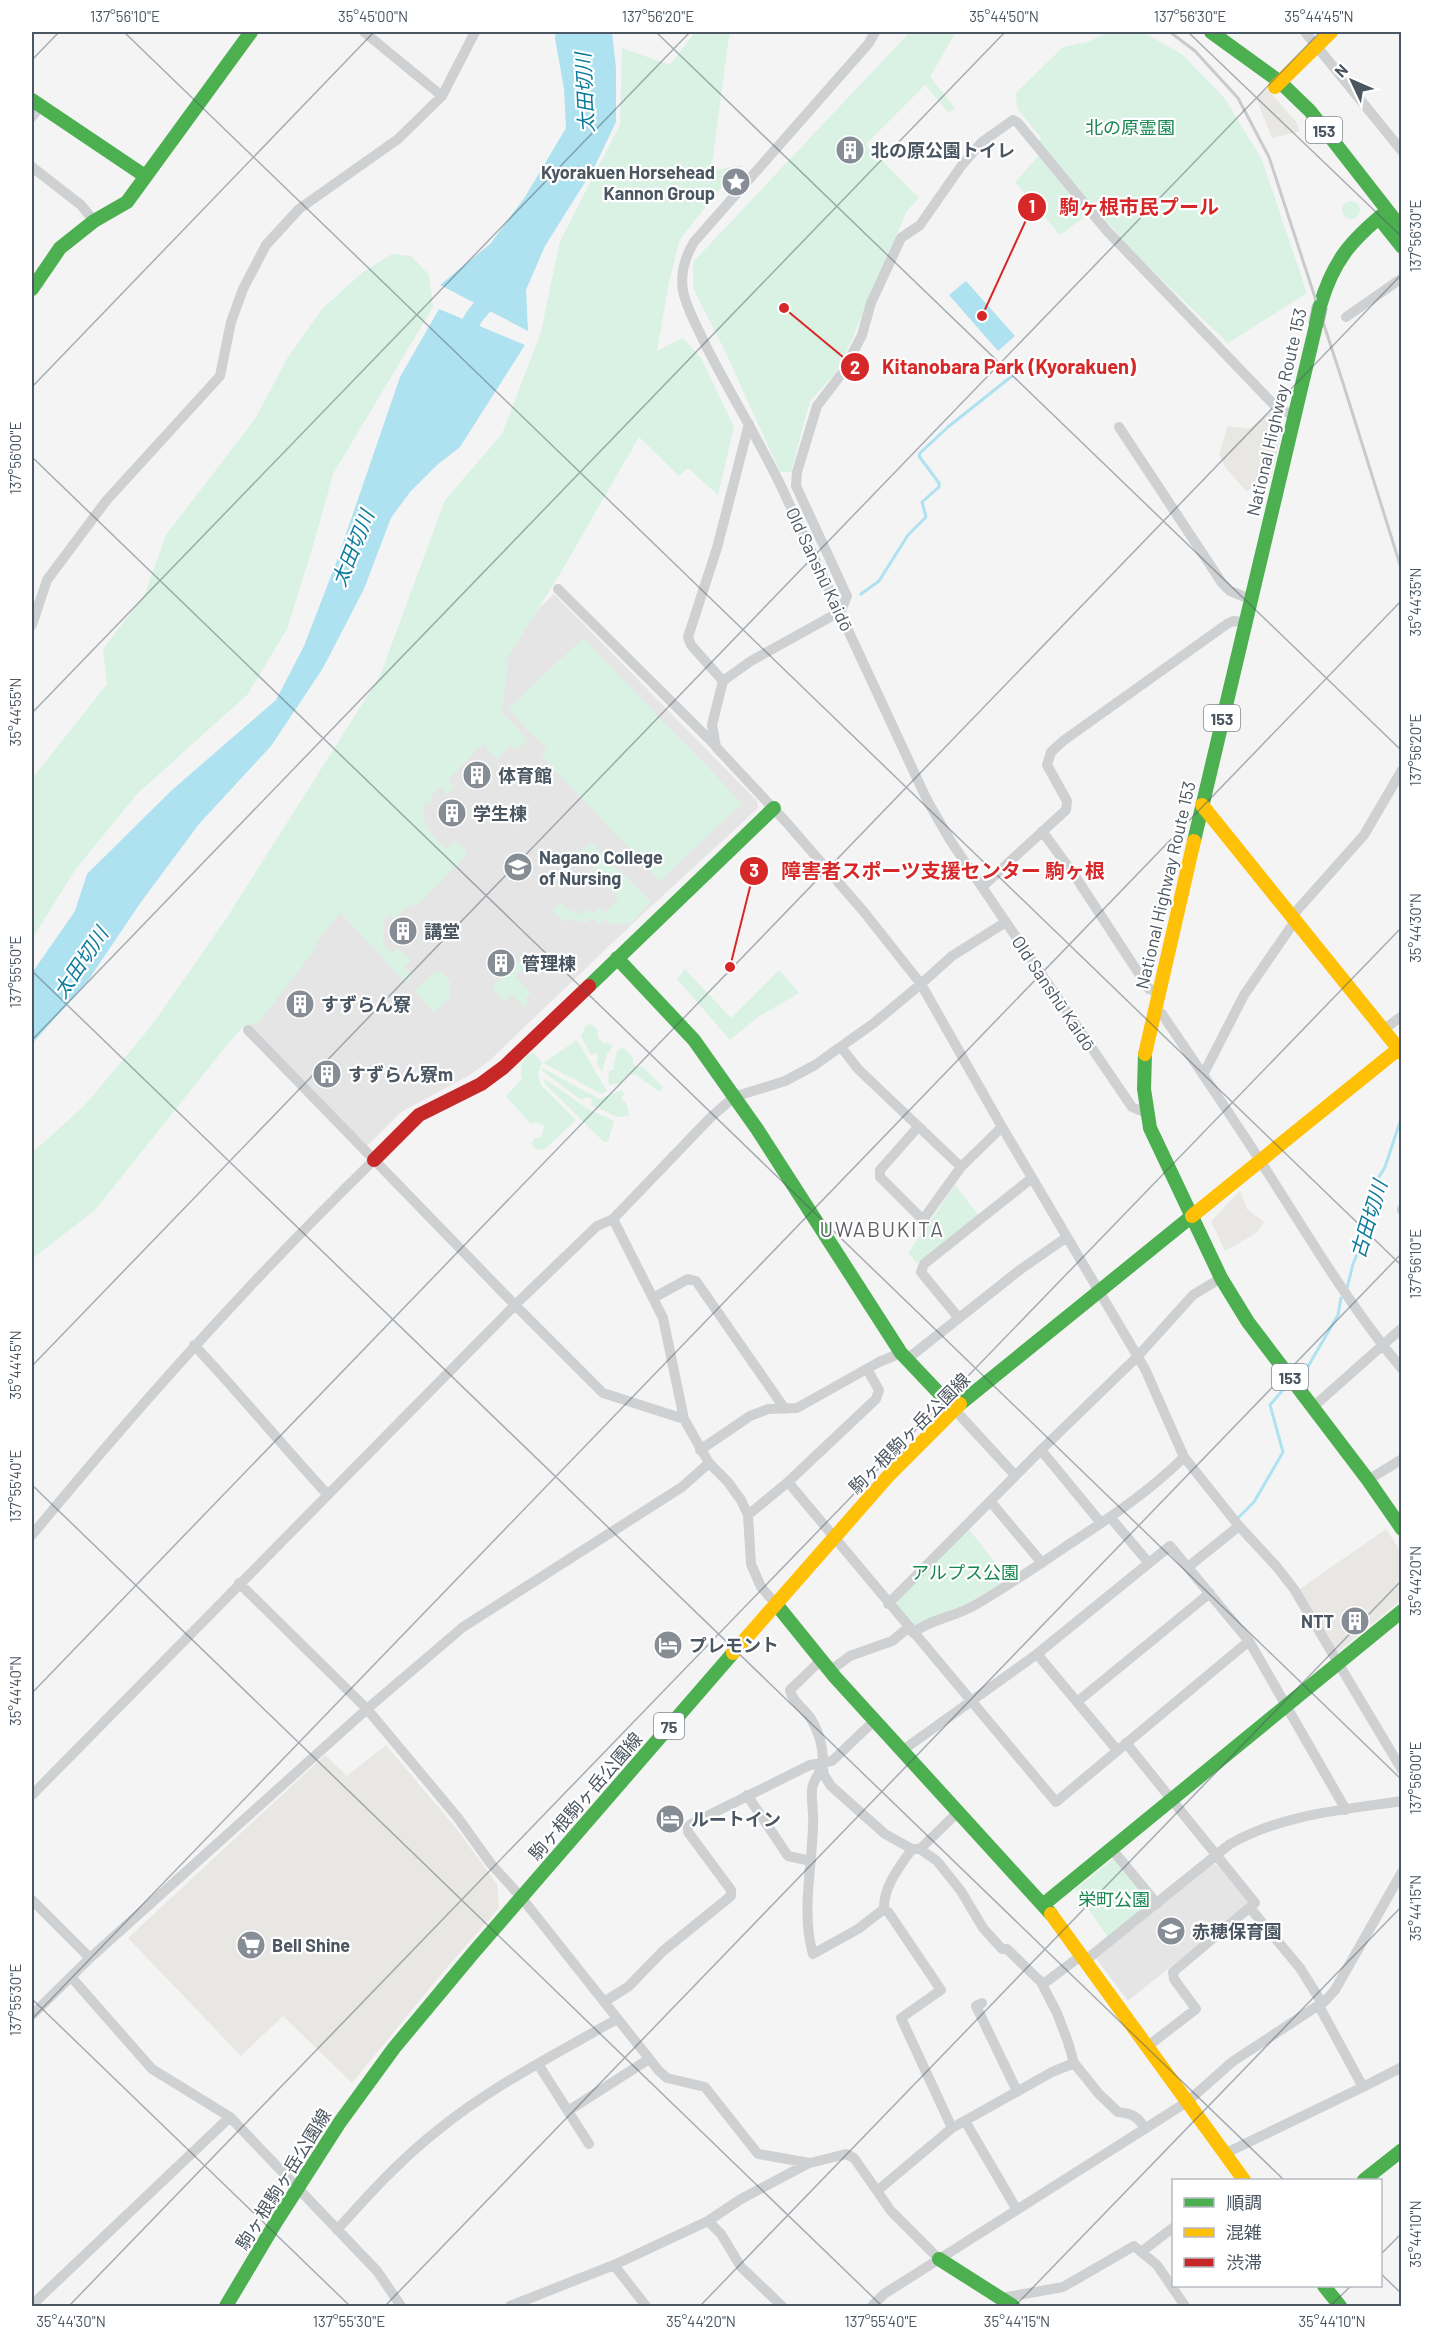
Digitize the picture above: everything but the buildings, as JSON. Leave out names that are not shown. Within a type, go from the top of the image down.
[{"type":"main road","points":[[32,289],[60,248],[94,221],[127,202],[252,32]]},
{"type":"main road","name":"153","points":[[1212,32],[1278,85],[1383,214],[1401,246]]},
{"type":"main road","points":[[1278,85],[1331,32]]},
{"type":"main road","points":[[34,108],[145,176]]},
{"type":"main road","name":"153","points":[[1383,214],[1401,229]]},
{"type":"main road","name":"National Highway Route 153","points":[[1383,214],[1354,238],[1340,256],[1330,274],[1320,306],[1158,991],[1145,1049],[1143,1070],[1146,1113],[1155,1142],[1221,1278],[1248,1322],[1368,1480],[1401,1530]]},
{"type":"main road","points":[[1202,805],[1400,1049]]},
{"type":"main road","points":[[374,1160],[419,1115],[481,1084],[504,1066],[774,808]]},
{"type":"main road","points":[[617,958],[694,1040],[904,1356],[954,1409]]},
{"type":"main road","name":"駒ヶ根駒ヶ岳公園線","points":[[226,2307],[298,2186],[340,2122],[394,2048],[521,1897],[890,1474],[954,1409],[1098,1290],[1400,1049]]},
{"type":"main road","points":[[776,1604],[835,1677],[1044,1904],[1148,2046],[1240,2179]]},
{"type":"main road","points":[[1044,1904],[1401,1611]]},
{"type":"main road","points":[[1366,2179],[1401,2150]]},
{"type":"main road","points":[[939,2259],[1013,2307]]},
{"type":"main road","points":[[1325,2287],[1340,2307]]},
{"type":"street","points":[[364,32],[442,96]]},
{"type":"street","points":[[32,625],[47,580],[105,501],[220,376],[231,322],[243,289],[266,245],[299,209],[398,139],[442,96],[475,32]]},
{"type":"street","name":"Old Sanshū Kaidō","points":[[874,32],[868,43],[693,242],[683,267],[683,290],[688,308],[719,372],[780,484],[841,611],[927,800],[950,840],[1132,1107],[1146,1113]]},
{"type":"street","points":[[1305,32],[1400,144]]},
{"type":"street","points":[[716,747],[712,725],[723,681],[751,661],[841,611],[847,596],[796,486],[797,471],[817,406],[843,372],[862,335],[871,303],[901,238],[920,225],[962,165],[982,142],[1013,120],[1018,123],[1134,261],[1278,410],[1294,415]]},
{"type":"street","points":[[32,167],[81,205],[94,221]]},
{"type":"street","points":[[1346,317],[1401,278]]},
{"type":"street","points":[[723,681],[691,645],[688,637],[717,548],[749,424]]},
{"type":"street","points":[[1119,427],[1222,583],[1230,591],[1250,598]]},
{"type":"street","points":[[558,589],[774,808],[864,912],[921,984],[1066,1238],[1145,1369],[1184,1457],[1239,1526],[1282,1574],[1339,1663],[1401,1770]]},
{"type":"street","points":[[982,887],[1066,810],[1067,801],[1047,765],[1051,752],[1063,741],[1227,624],[1233,621],[1245,622]]},
{"type":"street","points":[[1203,1076],[1244,995],[1294,918],[1364,835],[1401,770]]},
{"type":"street","points":[[1042,831],[1075,876],[1149,989],[1158,991]]},
{"type":"street","points":[[32,1796],[239,1583],[515,1305],[597,1226],[614,1219],[711,1117],[734,1097],[785,1081],[815,1065],[921,984],[952,956],[1006,922]]},
{"type":"street","points":[[1154,1011],[1162,1014],[1260,1160],[1323,1263],[1401,1369]]},
{"type":"street","points":[[1383,1030],[1401,1016]]},
{"type":"street","points":[[248,1030],[603,1393],[684,1419]]},
{"type":"street","points":[[841,1047],[858,1069],[961,1167]]},
{"type":"street","points":[[918,1127],[880,1170],[880,1177],[920,1217],[925,1217],[961,1167],[1002,1127]]},
{"type":"street","points":[[32,1535],[194,1345],[301,1231],[374,1160]]},
{"type":"street","points":[[958,1317],[921,1272],[924,1264],[1032,1178]]},
{"type":"street","points":[[614,1219],[663,1318],[684,1419],[709,1463],[728,1482],[741,1500],[748,1515],[751,1564],[761,1587],[776,1604]]},
{"type":"street","points":[[700,1450],[750,1416],[768,1409],[797,1408],[867,1369],[904,1356],[1066,1238]]},
{"type":"street","points":[[888,1604],[1015,1475],[1137,1357],[1193,1295],[1221,1278]]},
{"type":"street","points":[[653,1298],[688,1280],[696,1281],[785,1409]]},
{"type":"street","points":[[1313,1407],[1383,1347],[1401,1328]]},
{"type":"street","points":[[194,1345],[234,1388],[279,1443],[327,1494]]},
{"type":"street","points":[[748,1515],[788,1482],[876,1399],[879,1390],[867,1369]]},
{"type":"street","points":[[954,1409],[1015,1475]]},
{"type":"street","points":[[1041,1450],[1148,1562]]},
{"type":"street","points":[[1145,2129],[1136,2116],[1128,2112],[1118,2112],[1110,2105],[1074,2063],[1057,2013],[1041,1982],[1007,1949],[1002,1949],[992,1938],[945,1869],[916,1849],[885,1834],[848,1802],[824,1775],[820,1741],[816,1729],[791,1696],[790,1690],[826,1665],[892,1641],[910,1631],[968,1609],[1106,1520],[1159,1482],[1184,1457]]},
{"type":"street","points":[[1368,1480],[1401,1458]]},
{"type":"street","points":[[32,2015],[90,1958],[367,1709],[463,1627],[682,1487],[709,1463]]},
{"type":"street","points":[[788,1482],[910,1631],[1056,1802],[1249,1641]]},
{"type":"street","points":[[990,1501],[1042,1563]]},
{"type":"street","points":[[1188,1567],[1239,1526]]},
{"type":"street","points":[[903,1750],[1037,1654],[1170,1546],[1249,1641],[1346,1810]]},
{"type":"street","points":[[239,1583],[367,1709],[458,1818],[491,1864],[521,1897],[616,2019],[667,2078],[705,2087],[758,2154],[810,2163]]},
{"type":"street","points":[[1077,1702],[1210,1593]]},
{"type":"street","points":[[1037,1654],[1077,1702],[1172,1799],[1255,1903],[1173,1972],[1174,1978],[1196,2009],[1148,2046]]},
{"type":"street","points":[[604,2002],[640,1976],[657,1956],[731,1896],[731,1890],[688,1832],[688,1827],[810,1765],[832,1761],[875,1720]]},
{"type":"street","points":[[822,1764],[812,1786],[813,1824],[808,1916],[809,1941],[813,1954],[858,1929],[884,1909],[886,1896],[895,1875],[916,1849],[959,1811]]},
{"type":"street","points":[[747,1795],[788,1856],[811,1861]]},
{"type":"street","points":[[1041,1982],[1046,1982],[1084,1957],[1157,1904],[1230,1844],[1254,1831],[1297,1817],[1401,1801]]},
{"type":"street","points":[[1111,1848],[1157,1904]]},
{"type":"street","points":[[872,2307],[884,2294],[1186,2102],[1232,2062],[1320,2005],[1335,1990],[1401,1872]]},
{"type":"street","points":[[32,1900],[90,1958]]},
{"type":"street","points":[[1250,1908],[1300,1968],[1363,2087]]},
{"type":"street","points":[[884,1909],[941,1990],[901,2018],[952,2128]]},
{"type":"street","points":[[72,1978],[152,2068],[230,2117],[377,2271],[401,2307]]},
{"type":"street","points":[[982,2003],[976,2006],[1017,2091]]},
{"type":"street","points":[[337,2230],[393,2168],[439,2128],[502,2084],[616,2019]]},
{"type":"street","points":[[568,2111],[649,2059]]},
{"type":"street","points":[[877,2191],[952,2128],[1052,2072],[1074,2063]]},
{"type":"street","points":[[537,2064],[589,2144]]},
{"type":"street","points":[[1224,2154],[1401,2067]]},
{"type":"street","points":[[32,2305],[230,2117]]},
{"type":"street","points":[[965,2121],[1017,2210]]},
{"type":"street","points":[[510,2307],[614,2265],[708,2221],[750,2194],[810,2163],[846,2154],[854,2158],[891,2211],[939,2259]]},
{"type":"street","points":[[708,2221],[721,2235],[741,2267],[782,2307]]},
{"type":"street","points":[[1141,2252],[1172,2228]]},
{"type":"street","points":[[1001,2298],[1063,2287],[1134,2246],[1157,2265],[1185,2307]]},
{"type":"street","points":[[614,2265],[646,2307]]},
{"type":"street","points":[[762,2307],[773,2298]]},
{"type":"shaded area","points":[[1267,89],[1295,120],[1300,131],[1272,138],[1256,98]]},
{"type":"shaded area","points":[[1271,412],[1283,425],[1271,478],[1260,476],[1247,492],[1225,467],[1219,454],[1228,426],[1249,429]]},
{"type":"shaded area","name":"Nagano College of Nursing","points":[[554,594],[757,801],[758,808],[489,1061],[470,1075],[401,1112],[366,1147],[238,1016],[506,639]]},
{"type":"shaded area","points":[[1240,1191],[1247,1209],[1264,1222],[1258,1232],[1225,1251],[1211,1221]]},
{"type":"shaded area","points":[[1386,1529],[1401,1552],[1401,1600],[1337,1653],[1297,1591]]},
{"type":"shaded area","points":[[386,1745],[455,1827],[497,1884],[499,1908],[352,2083],[283,2016],[241,2056],[128,1938],[325,1755],[347,1776]]},
{"type":"shaded area","name":"赤穂保育園","points":[[1213,1864],[1219,1865],[1248,1899],[1247,1906],[1128,2001],[1095,1957]]},
{"type":"green space","points":[[695,32],[732,32],[729,37],[711,171],[742,165],[680,239],[669,282],[657,351],[683,338],[701,358],[734,427],[718,495],[688,468],[679,476],[639,437],[558,577],[504,663],[508,664],[502,713],[527,739],[517,750],[511,745],[497,759],[483,744],[448,780],[455,787],[447,794],[441,787],[432,795],[431,804],[424,802],[424,817],[428,829],[436,839],[447,849],[453,842],[461,845],[468,854],[415,907],[412,904],[393,918],[390,914],[384,919],[383,943],[392,953],[398,948],[411,961],[404,967],[411,973],[411,978],[406,983],[341,913],[322,934],[310,956],[257,1024],[244,1026],[230,1041],[95,1210],[32,1259],[32,1153],[85,1105],[152,1025],[226,919],[380,676],[445,500],[502,434],[541,332],[560,241],[620,125],[622,48],[670,65]]},
{"type":"green space","points":[[910,32],[956,32],[930,77],[955,108],[949,113],[925,85],[866,144],[919,198],[907,211],[835,374],[810,401],[791,472],[780,472],[725,351],[693,288],[693,262]]},
{"type":"green space","name":"北の原霊園","points":[[1107,32],[1142,32],[1182,54],[1225,99],[1262,160],[1307,293],[1228,343],[1136,255],[1096,209],[1060,235],[1015,182],[1044,150],[1038,142],[1041,138],[1017,108],[1016,93],[1063,47],[1088,42]]},
{"type":"green space","points":[[1351,201],[1357,204],[1360,210],[1357,216],[1351,219],[1345,216],[1342,210],[1345,204]]},
{"type":"green space","points":[[392,254],[411,256],[429,275],[433,307],[333,474],[287,629],[248,694],[137,794],[75,870],[32,939],[32,779],[107,684],[103,649],[145,594],[166,535],[255,419],[288,357],[322,309],[363,272]]},
{"type":"green space","points":[[583,638],[742,803],[660,881],[541,755],[547,749],[508,709]]},
{"type":"green space","points":[[590,842],[651,902],[629,924],[610,924],[604,919],[598,925],[591,918],[586,923],[582,919],[578,923],[574,918],[569,922],[566,920],[564,922],[553,910],[560,903],[572,912],[575,910],[581,915],[587,909],[592,914],[599,907],[605,913],[619,899],[607,886],[610,883],[577,855]]},
{"type":"green space","points":[[523,957],[529,963],[515,976],[531,993],[525,999],[529,1003],[524,1007],[512,995],[505,1001],[492,987]]},
{"type":"green space","points":[[685,969],[731,1018],[779,970],[799,993],[758,1017],[730,1040],[677,979]]},
{"type":"green space","points":[[435,972],[442,973],[450,981],[450,997],[434,1012],[414,991]]},
{"type":"green space","points":[[590,1024],[597,1029],[598,1038],[604,1044],[607,1042],[613,1046],[607,1054],[602,1072],[596,1062],[598,1059],[596,1053],[591,1055],[581,1036],[585,1027]]},
{"type":"green space","points":[[577,1040],[607,1091],[602,1094],[543,1063]]},
{"type":"green space","points":[[623,1047],[633,1058],[633,1064],[637,1067],[642,1066],[663,1087],[660,1092],[636,1075],[629,1074],[621,1083],[610,1085],[609,1071],[613,1070],[617,1051]]},
{"type":"green space","points":[[534,1053],[542,1063],[538,1074],[541,1085],[576,1120],[545,1149],[536,1150],[532,1144],[534,1138],[540,1138],[545,1126],[536,1122],[531,1124],[506,1096],[522,1079],[521,1069],[525,1058]]},
{"type":"green space","points":[[542,1068],[600,1099],[622,1090],[624,1095],[621,1096],[623,1102],[626,1101],[629,1116],[617,1117],[591,1105],[592,1099],[587,1097],[581,1100],[541,1070]]},
{"type":"green space","points":[[545,1079],[588,1109],[614,1121],[608,1142],[604,1142],[544,1083]]},
{"type":"green space","points":[[955,1185],[979,1216],[917,1263],[908,1253]]},
{"type":"green space","name":"アルプス公園","points":[[968,1528],[1008,1579],[966,1604],[911,1625],[896,1606],[898,1599]]},
{"type":"green space","name":"栄町公園","points":[[1114,1858],[1149,1901],[1148,1906],[1109,1939],[1075,1890]]},
{"type":"water","points":[[556,32],[612,32],[616,68],[616,122],[594,168],[545,246],[526,290],[528,331],[440,285],[490,244],[525,197],[566,128],[564,89],[555,38]]},
{"type":"water","points":[[966,281],[1015,336],[998,351],[949,295]]},
{"type":"water","points":[[439,309],[525,345],[460,447],[437,465],[410,492],[391,518],[364,589],[323,668],[271,746],[199,824],[141,902],[87,982],[32,1044],[32,973],[75,911],[87,874],[172,790],[276,700],[304,646],[336,563],[400,377]]},
{"type":"waterway","name":"太田切川","points":[[459,343],[474,317],[496,290]]},
{"type":"waterway","points":[[861,594],[879,581],[908,535],[926,517],[922,502],[939,487],[939,483],[919,456],[920,453],[948,427],[1012,376]]},
{"type":"waterway","name":"古田切川","points":[[1347,1288],[1353,1264],[1362,1243],[1369,1209],[1373,1204],[1374,1185],[1385,1167],[1402,1116]]},
{"type":"waterway","name":"古田切川","points":[[1303,1375],[1338,1315],[1341,1298]]},
{"type":"waterway","name":"古田切川","points":[[1238,1518],[1254,1502],[1283,1452],[1270,1405],[1282,1391]]},
{"type":"railway","points":[[1170,32],[1195,51],[1238,98],[1269,157],[1402,571]]},
{"type":"traffic: fast","points":[[32,289],[60,248],[94,221],[127,202],[251,32]]},
{"type":"traffic: fast","points":[[1211,32],[1280,82],[1310,111],[1402,229]]},
{"type":"traffic: fast","points":[[32,100],[145,176]]},
{"type":"traffic: fast","points":[[1320,306],[1331,276],[1345,252],[1387,211]]},
{"type":"traffic: fast","points":[[1382,222],[1402,247]]},
{"type":"traffic: fast","points":[[1316,325],[1320,306]]},
{"type":"traffic: fast","points":[[1194,841],[1316,325]]},
{"type":"traffic: fast","points":[[589,986],[774,808]]},
{"type":"traffic: fast","points":[[617,958],[694,1040],[757,1129],[901,1353],[954,1409]]},
{"type":"traffic: fast","points":[[1145,1054],[1144,1089],[1150,1128],[1221,1278],[1248,1322],[1368,1480],[1402,1529]]},
{"type":"traffic: fast","points":[[960,1404],[1192,1216]]},
{"type":"traffic: fast","points":[[776,1604],[835,1677],[1051,1914]]},
{"type":"traffic: fast","points":[[1044,1904],[1402,1611]]},
{"type":"traffic: fast","points":[[226,2306],[340,2122],[394,2048],[474,1952],[733,1653]]},
{"type":"traffic: fast","points":[[1365,2179],[1402,2150]]},
{"type":"traffic: fast","points":[[939,2259],[1013,2306]]},
{"type":"traffic: fast","points":[[1325,2287],[1340,2306]]},
{"type":"traffic: slow","points":[[1275,87],[1331,32]]},
{"type":"traffic: slow","points":[[1202,805],[1402,1053]]},
{"type":"traffic: slow","points":[[1145,1054],[1194,841]]},
{"type":"traffic: slow","points":[[1192,1216],[1402,1046]]},
{"type":"traffic: slow","points":[[733,1653],[890,1474],[960,1404]]},
{"type":"traffic: slow","points":[[1051,1914],[1243,2179]]},
{"type":"traffic: jam","points":[[374,1160],[419,1115],[481,1084],[504,1067],[589,986]]},
{"type":"place","name":"北の原公園トイレ","points":[[850,150]]},
{"type":"place","name":"Kyorakuen Horsehead Kannon Group","points":[[736,182]]},
{"type":"place","name":"Kitanobara Park (Kyorakuen)","points":[[784,308]]},
{"type":"place","name":"駒ヶ根市民プール","points":[[982,316]]},
{"type":"place","name":"体育館","points":[[477,775]]},
{"type":"place","name":"学生棟","points":[[452,813]]},
{"type":"place","name":"Nagano College of Nursing","points":[[518,867]]},
{"type":"place","name":"講堂","points":[[403,931]]},
{"type":"place","name":"管理棟","points":[[501,963]]},
{"type":"place","name":"障害者スポーツ支援センター 駒ヶ根","points":[[730,967]]},
{"type":"place","name":"すずらん寮","points":[[300,1004]]},
{"type":"place","name":"すずらん寮m","points":[[327,1074]]},
{"type":"place","name":"NTT","points":[[1355,1621]]},
{"type":"place","name":"プレモント","points":[[668,1645]]},
{"type":"place","name":"ルートイン","points":[[670,1819]]},
{"type":"place","name":"赤穂保育園","points":[[1171,1931]]},
{"type":"place","name":"Bell Shine","points":[[251,1945]]},
{"type":"district","name":"UWABUKITA","points":[[882,1228]]}]
